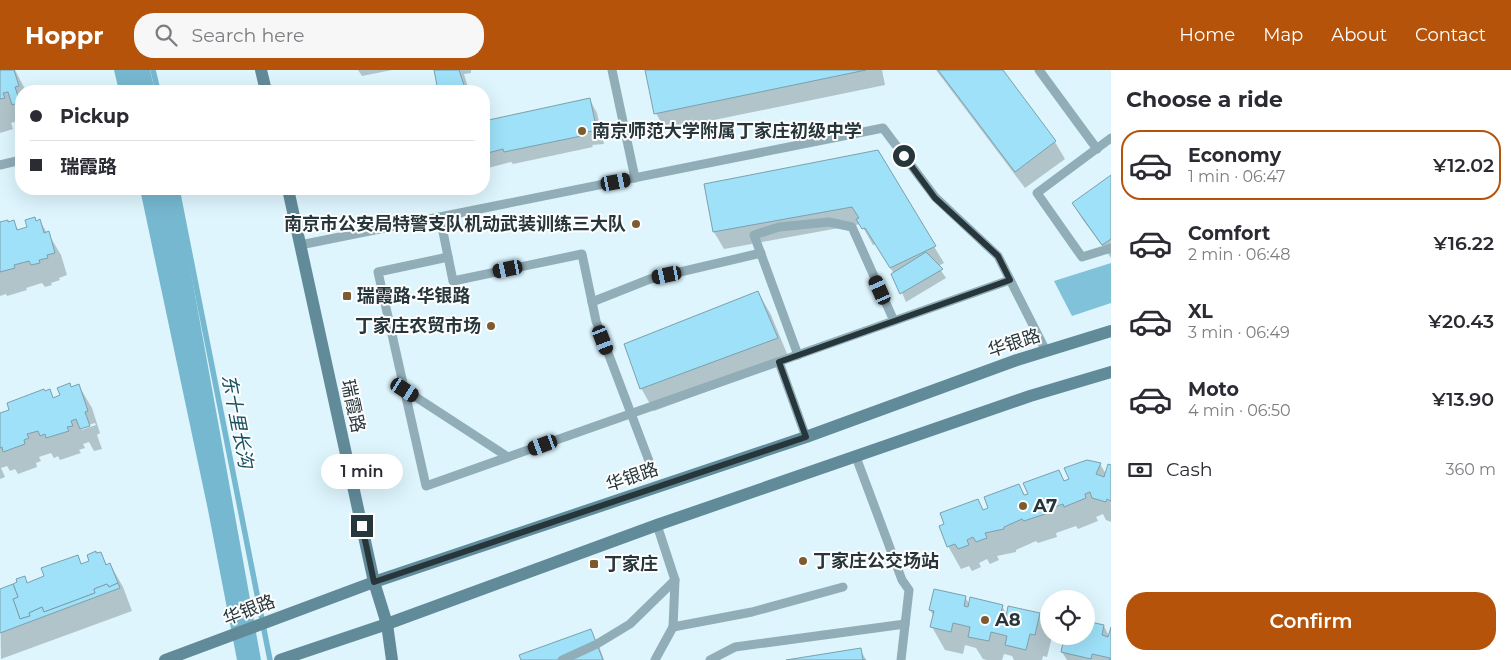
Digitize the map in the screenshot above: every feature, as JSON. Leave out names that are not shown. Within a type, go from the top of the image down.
[{"type":"main road","points":[[261,70],[265,85]]},
{"type":"main road","name":"瑞霞路","points":[[289,195],[374,582],[387,624],[392,660]]},
{"type":"main road","name":"华银路","points":[[165,660],[374,582],[806,437],[1017,360],[1111,331]]},
{"type":"main road","points":[[280,660],[387,624],[657,525],[1030,396],[1111,372]]},
{"type":"lane","points":[[612,70],[635,178]]},
{"type":"lane","points":[[1039,70],[1096,149]]},
{"type":"lane","points":[[300,246],[883,128],[935,198],[998,256],[1046,351]]},
{"type":"lane","points":[[1111,138],[1037,194],[1082,257],[1111,248]]},
{"type":"lane","points":[[0,165],[15,161]]},
{"type":"lane","points":[[440,217],[453,281],[582,254],[596,321],[649,462]]},
{"type":"lane","points":[[798,355],[754,235],[780,227],[829,222],[852,227],[894,321]]},
{"type":"lane","points":[[592,302],[650,278],[761,253]]},
{"type":"lane","points":[[448,257],[378,272],[426,486],[1010,280]]},
{"type":"lane","points":[[779,362],[806,437]]},
{"type":"lane","points":[[405,390],[508,457]]},
{"type":"lane","points":[[856,457],[902,580],[910,590],[901,660]]},
{"type":"lane","points":[[655,660],[673,627],[675,580],[657,525]]},
{"type":"lane","points":[[562,660],[597,644],[630,624],[675,580]]},
{"type":"lane","points":[[673,627],[752,612],[844,587]]},
{"type":"lane","points":[[710,660],[735,647],[905,624]]},
{"type":"shaded area","points":[[114,70],[150,70],[154,85],[118,85]]},
{"type":"shaded area","points":[[141,195],[177,195],[261,660],[237,660],[208,510]]},
{"type":"shaded area","points":[[1111,263],[1111,303],[1072,316],[1054,281]]},
{"type":"building","points":[[0,70],[14,70],[19,85],[15,85],[15,104],[12,105],[8,92],[3,93],[5,98],[0,99]]},
{"type":"building","points":[[434,70],[459,70],[464,85],[437,85]]},
{"type":"building","points":[[645,70],[866,70],[654,114]]},
{"type":"building","points":[[938,70],[1003,70],[1056,141],[1015,172]]},
{"type":"building","points":[[590,98],[597,131],[504,152],[503,149],[490,152],[490,120]]},
{"type":"building","points":[[878,150],[936,246],[890,268],[865,228],[862,229],[856,219],[859,218],[852,207],[713,232],[704,184]]},
{"type":"building","points":[[1111,175],[1111,239],[1102,245],[1072,203]]},
{"type":"building","points":[[35,217],[36,221],[40,219],[44,233],[49,231],[55,253],[47,255],[48,258],[39,260],[40,263],[31,265],[29,261],[14,265],[15,268],[0,272],[0,222],[14,220],[17,230],[27,227],[25,220]]},
{"type":"building","points":[[926,252],[943,269],[900,294],[891,274]]},
{"type":"building","points":[[758,291],[778,338],[640,389],[624,344]]},
{"type":"building","points":[[70,383],[71,387],[79,384],[88,411],[85,412],[90,426],[80,429],[76,419],[71,421],[73,426],[67,427],[69,431],[46,438],[45,434],[40,436],[38,431],[27,434],[29,438],[24,440],[25,444],[3,452],[2,447],[0,448],[0,413],[9,410],[7,403],[44,389],[45,391],[50,389],[53,398],[60,395],[57,388]]},
{"type":"building","name":"A7","points":[[1087,460],[1101,463],[1096,474],[1104,477],[1108,464],[1111,465],[1111,501],[1107,499],[1106,502],[1092,498],[1090,492],[1085,494],[1086,498],[1064,507],[1063,504],[1044,511],[1045,514],[1024,521],[1022,519],[1004,527],[1004,529],[985,533],[987,538],[976,542],[973,537],[967,540],[969,545],[958,549],[955,544],[947,547],[939,526],[944,524],[940,513],[978,499],[983,510],[988,508],[984,497],[1019,484],[1024,495],[1028,494],[1023,483],[1059,470],[1064,481],[1069,479],[1064,468]]},
{"type":"building","points":[[96,551],[96,553],[101,552],[106,565],[110,563],[118,583],[109,587],[107,584],[94,589],[95,593],[44,612],[42,607],[29,613],[30,616],[20,619],[13,599],[18,597],[13,584],[17,582],[16,579],[25,576],[27,583],[44,576],[41,568],[78,555],[81,564],[89,561],[87,555]]},
{"type":"building","points":[[118,583],[120,588],[0,633],[0,589],[13,584],[18,597],[13,599],[20,619],[30,616],[29,613],[42,607],[44,612],[95,593],[94,589],[107,584],[109,587]]},
{"type":"building","name":"A8","points":[[934,589],[966,596],[964,606],[968,607],[970,597],[1003,605],[1000,616],[1006,617],[1008,606],[1040,613],[1035,635],[1030,634],[1026,650],[1005,645],[1007,636],[991,632],[989,641],[968,637],[970,627],[953,623],[951,632],[930,627],[934,611],[929,610]]},
{"type":"building","points":[[1095,623],[1104,625],[1102,635],[1108,637],[1111,627],[1111,660],[1109,660],[1110,658],[1092,654],[1091,659],[1061,652],[1062,645],[1095,645]]},
{"type":"building","points":[[591,629],[603,660],[521,660],[519,655]]},
{"type":"building","points":[[861,648],[863,660],[786,660]]},
{"type":"waterway","name":"东十里长沟","points":[[153,70],[157,85]]},
{"type":"waterway","name":"东十里长沟","points":[[178,195],[270,660]]},
{"type":"place","name":"南京师范大学附属丁家庄初级中学","points":[[582,131]]},
{"type":"place","name":"南京市公安局特警支队机动武装训练三大队","points":[[636,224]]},
{"type":"place","name":"瑞霞路·华银路","points":[[347,296]]},
{"type":"place","name":"丁家庄农贸市场","points":[[491,326]]},
{"type":"place","name":"A7","points":[[1023,506]]},
{"type":"place","name":"丁家庄公交场站","points":[[803,561]]},
{"type":"place","name":"丁家庄","points":[[594,564]]},
{"type":"place","name":"A8","points":[[985,620]]},
{"type":"route","points":[[362,526],[374,582],[806,437],[779,362],[1010,280],[998,256],[935,198],[904,156]]}]
